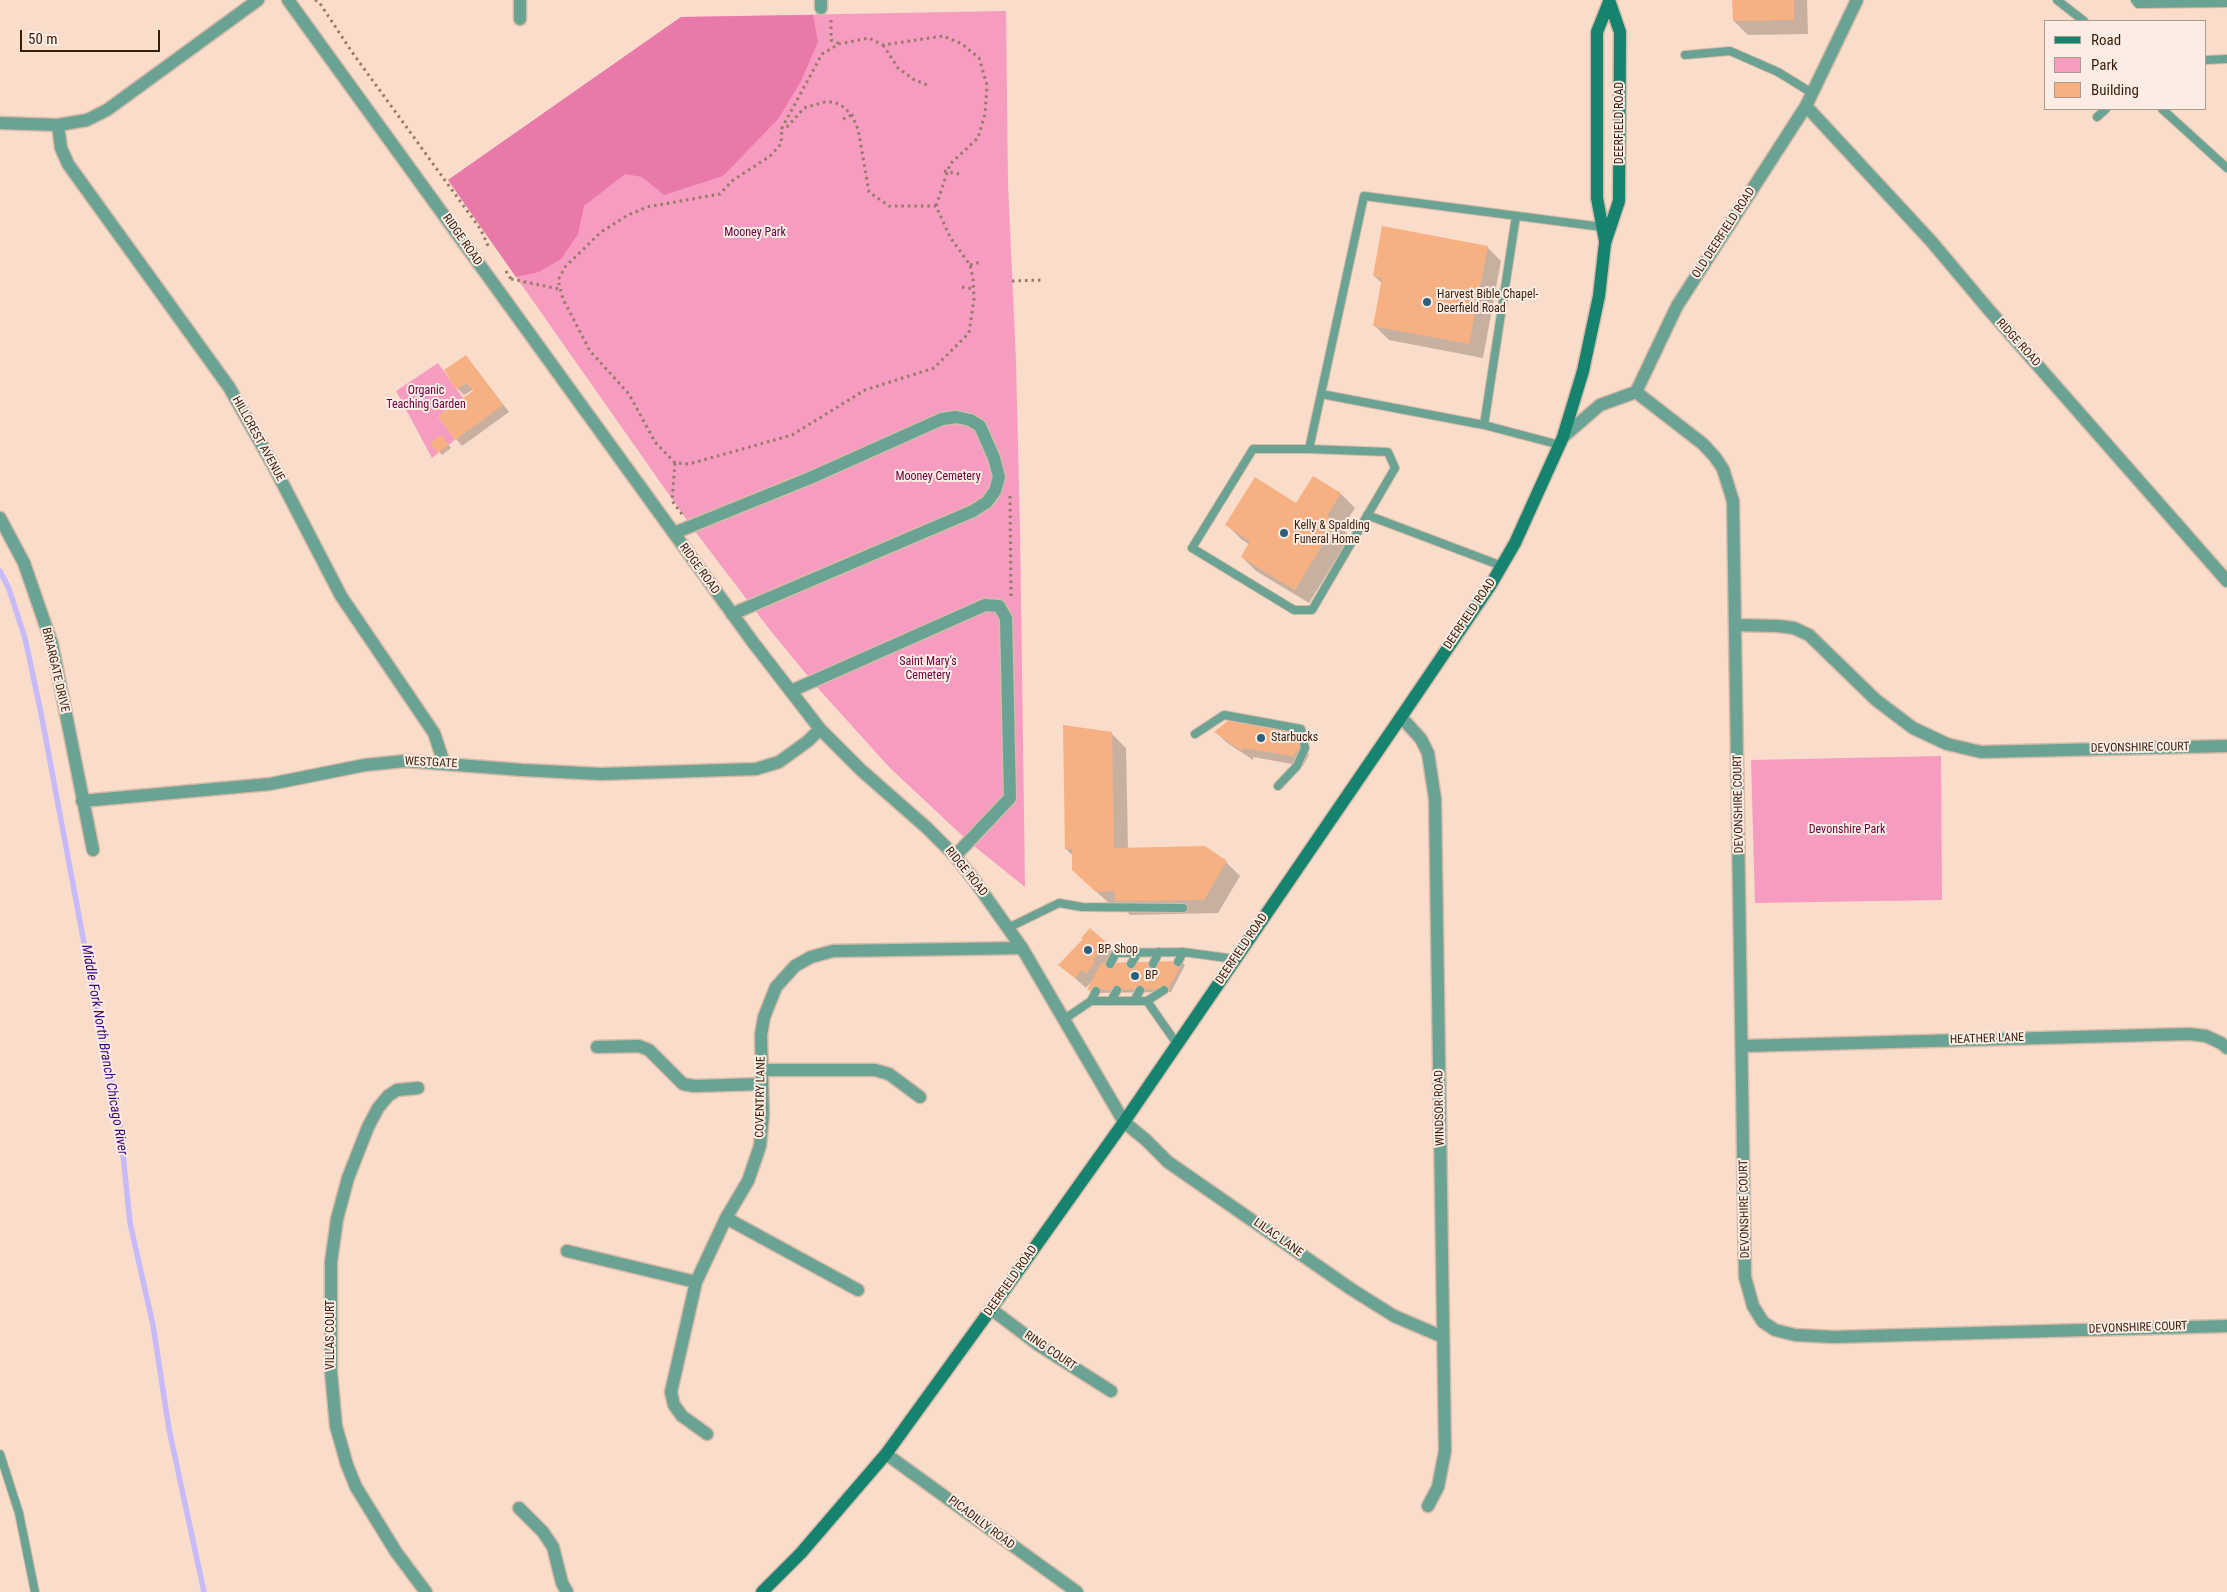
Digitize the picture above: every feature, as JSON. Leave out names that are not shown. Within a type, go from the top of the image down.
[{"type":"main road","name":"DEERFIELD ROAD","points":[[1605,243],[1597,198],[1597,32],[1609,1]]},
{"type":"main road","name":"DEERFIELD ROAD","points":[[762,1592],[801,1553],[886,1454],[991,1309],[1124,1122],[1236,959],[1401,717],[1502,566],[1515,543],[1562,441],[1583,371],[1599,296],[1605,243],[1619,202],[1620,32],[1609,1]]},
{"type":"street","points":[[0,123],[58,125],[87,120],[108,110],[258,0]]},
{"type":"street","name":"RIDGE ROAD","points":[[288,0],[732,614],[820,729],[861,770],[928,828],[955,856],[1022,948],[1124,1122]]},
{"type":"street","points":[[520,0],[520,19]]},
{"type":"street","name":"OLD DEERFIELD ROAD","points":[[1636,392],[1677,306],[1806,106],[1857,0]]},
{"type":"street","name":"RIDGE ROAD","points":[[1806,106],[1932,241],[1989,310],[2227,582]]},
{"type":"street","name":"HILLCREST AVENUE","points":[[58,125],[61,148],[68,164],[229,387],[273,465],[341,596],[434,733],[444,763]]},
{"type":"street","points":[[1562,441],[1600,405],[1636,392]]},
{"type":"street","name":"DEVONSHIRE COURT","points":[[1636,392],[1704,444],[1723,469],[1733,501],[1743,1046],[1745,1277],[1752,1306],[1764,1322],[1775,1330],[1795,1336],[1834,1337],[2227,1326]]},
{"type":"street","points":[[674,534],[810,478],[942,419],[956,417],[970,420],[980,426],[994,458],[999,477],[995,491],[987,502],[973,512],[732,614]]},
{"type":"street","name":"BRIARGATE DRIVE","points":[[0,518],[24,563],[52,644],[82,801]]},
{"type":"street","points":[[791,691],[985,605],[992,604],[1001,609],[1006,618],[1010,798],[955,856]]},
{"type":"street","name":"DEVONSHIRE COURT","points":[[1736,626],[1778,626],[1794,628],[1809,635],[1876,700],[1913,728],[1947,744],[1982,752],[2227,746]]},
{"type":"street","name":"WINDSOR ROAD","points":[[1401,717],[1421,739],[1428,754],[1435,799],[1445,1451],[1438,1487],[1428,1506]]},
{"type":"street","name":"WESTGATE","points":[[82,801],[270,784],[365,765],[405,761],[601,774],[756,769],[779,762],[808,741],[820,729]]},
{"type":"street","points":[[82,801],[93,850]]},
{"type":"street","name":"COVENTRY LANE","points":[[707,1434],[682,1416],[674,1405],[671,1392],[696,1282],[726,1218],[748,1181],[760,1146],[761,1035],[764,1017],[776,986],[795,966],[811,957],[848,949],[1022,948]]},
{"type":"street","name":"HEATHER LANE","points":[[1743,1046],[2189,1034],[2206,1036],[2227,1048]]},
{"type":"street","points":[[597,1047],[639,1046],[648,1050],[683,1084],[694,1086],[762,1084]]},
{"type":"street","points":[[762,1070],[875,1070],[889,1074],[920,1097]]},
{"type":"street","name":"VILLAS COURT","points":[[418,1088],[398,1090],[388,1096],[378,1108],[368,1127],[348,1178],[337,1219],[331,1262],[331,1372],[336,1426],[347,1465],[356,1486],[396,1552],[426,1592]]},
{"type":"street","name":"LILAC LANE","points":[[1124,1122],[1168,1162],[1351,1289],[1394,1316],[1443,1337]]},
{"type":"street","points":[[726,1218],[858,1290]]},
{"type":"street","points":[[567,1251],[696,1282]]},
{"type":"street","name":"RING COURT","points":[[991,1309],[1040,1346],[1111,1391]]},
{"type":"street","name":"PICADILLY ROAD","points":[[886,1454],[1077,1592]]},
{"type":"street","points":[[519,1508],[543,1532],[553,1547],[562,1583],[567,1592]]},
{"type":"lane","points":[[2057,0],[2083,20]]},
{"type":"lane","points":[[2135,0],[2138,4],[2227,3]]},
{"type":"lane","points":[[1686,56],[1730,51],[1778,72],[1812,93]]},
{"type":"lane","points":[[2207,60],[2227,59]]},
{"type":"lane","points":[[2097,117],[2105,110]]},
{"type":"lane","points":[[2163,110],[2227,168]]},
{"type":"lane","points":[[1309,449],[1364,196],[1602,227]]},
{"type":"lane","points":[[1484,425],[1516,216]]},
{"type":"lane","points":[[1321,394],[1562,441]]},
{"type":"lane","points":[[1253,449],[1309,449],[1388,452],[1395,468],[1312,610],[1294,610],[1192,548],[1253,449]]},
{"type":"lane","points":[[1367,516],[1502,566]]},
{"type":"lane","points":[[1196,734],[1224,715],[1302,729],[1305,748],[1297,766],[1278,786]]},
{"type":"lane","points":[[1008,928],[1059,903],[1082,907],[1184,908]]},
{"type":"lane","points":[[1110,964],[1116,953],[1138,952],[1183,952],[1236,959]]},
{"type":"lane","points":[[1131,964],[1138,952]]},
{"type":"lane","points":[[1153,964],[1159,952]]},
{"type":"lane","points":[[1178,962],[1183,952]]},
{"type":"lane","points":[[1111,1001],[1117,990]]},
{"type":"lane","points":[[1134,1001],[1140,990]]},
{"type":"lane","points":[[1091,1001],[1147,1001],[1164,990]]},
{"type":"lane","points":[[1063,1020],[1091,1001],[1096,991]]},
{"type":"lane","points":[[1147,1001],[1177,1044]]},
{"type":"lane","points":[[0,1454],[19,1513],[35,1592]]},
{"type":"path","points":[[315,0],[319,2],[352,52],[482,230],[488,248],[494,256]]},
{"type":"path","points":[[821,4],[828,11],[832,24],[831,40],[839,44]]},
{"type":"path","points":[[883,45],[943,36],[962,44],[979,58],[987,85],[985,114],[978,138],[950,164],[936,206],[950,237],[970,265],[974,289],[970,333],[934,368],[866,390],[792,435],[689,464],[675,463],[655,442],[629,394],[590,351],[559,289],[558,280],[565,267],[601,232],[647,206],[720,194],[732,182],[770,156],[781,144],[782,128],[822,54],[839,44],[869,38],[883,45],[898,68],[913,79],[927,85]]},
{"type":"path","points":[[782,128],[788,126],[804,108],[825,102],[834,102],[842,106],[852,115],[858,129],[869,192],[889,206],[936,206]]},
{"type":"path","points":[[843,119],[852,115]]},
{"type":"path","points":[[944,171],[959,174]]},
{"type":"path","points":[[970,265],[981,262]]},
{"type":"path","points":[[500,263],[511,279]]},
{"type":"path","points":[[486,274],[559,289]]},
{"type":"path","points":[[1012,282],[1042,280]]},
{"type":"path","points":[[962,287],[974,289]]},
{"type":"path","points":[[675,463],[672,502],[691,526]]},
{"type":"path","points":[[999,477],[1010,496],[1011,597],[1001,609]]},
{"type":"green space","name":"Mooney Park","points":[[1006,11],[1008,185],[1016,361],[1020,529],[1025,887],[969,842],[889,767],[816,686],[770,630],[691,526],[448,180],[681,17]]},
{"type":"green space","name":"Organic Teaching Garden","points":[[438,363],[463,398],[438,416],[455,440],[432,458],[396,391]]},
{"type":"green space","name":"Devonshire Park","points":[[1941,756],[1942,900],[1755,903],[1751,760]]},
{"type":"shaded area","points":[[813,15],[818,42],[801,81],[779,118],[723,176],[664,195],[642,177],[625,174],[584,206],[578,234],[561,259],[539,272],[516,277],[448,180],[681,17]]},
{"type":"building","points":[[1732,0],[1794,0],[1794,20],[1733,21]]},
{"type":"building","name":"Harvest Bible Chapel- Deerfield Road","points":[[1382,226],[1488,246],[1469,344],[1373,326],[1382,278],[1373,276]]},
{"type":"building","points":[[466,355],[503,405],[455,440],[438,416],[473,391],[467,383],[456,389],[444,370]]},
{"type":"building","points":[[441,435],[449,445],[438,453],[430,443]]},
{"type":"building","name":"Kelly & Spalding Funeral Home","points":[[1313,476],[1341,493],[1327,516],[1337,521],[1295,590],[1241,557],[1250,541],[1225,525],[1255,477],[1296,503]]},
{"type":"building","name":"Starbucks","points":[[1230,719],[1290,730],[1298,737],[1299,748],[1293,756],[1243,748],[1242,751],[1214,732]]},
{"type":"building","points":[[1063,725],[1112,732],[1114,848],[1205,846],[1227,861],[1204,900],[1115,901],[1115,891],[1096,892],[1072,870],[1072,849],[1065,849]]},
{"type":"building","name":"BP Shop","points":[[1090,928],[1108,944],[1093,960],[1095,962],[1086,974],[1082,970],[1075,978],[1058,965],[1083,939],[1081,938]]},
{"type":"building","name":"BP","points":[[1183,961],[1168,989],[1087,990],[1101,963]]},
{"type":"waterway","name":"Middle Fork North Branch Chicago River","points":[[0,571],[9,589],[25,638],[41,713],[120,1125],[130,1223],[153,1325],[169,1429],[204,1592]]},
{"type":"place","name":"Harvest Bible Chapel- Deerfield Road","points":[[1427,302]]},
{"type":"place","name":"Kelly & Spalding Funeral Home","points":[[1284,533]]},
{"type":"place","name":"Starbucks","points":[[1261,738]]},
{"type":"place","name":"BP Shop","points":[[1088,950]]},
{"type":"place","name":"BP","points":[[1135,976]]},
{"type":"park label","name":"Mooney Cemetery","points":[[938,477]]},
{"type":"park label","name":"Saint Mary's Cemetery","points":[[928,669]]}]
